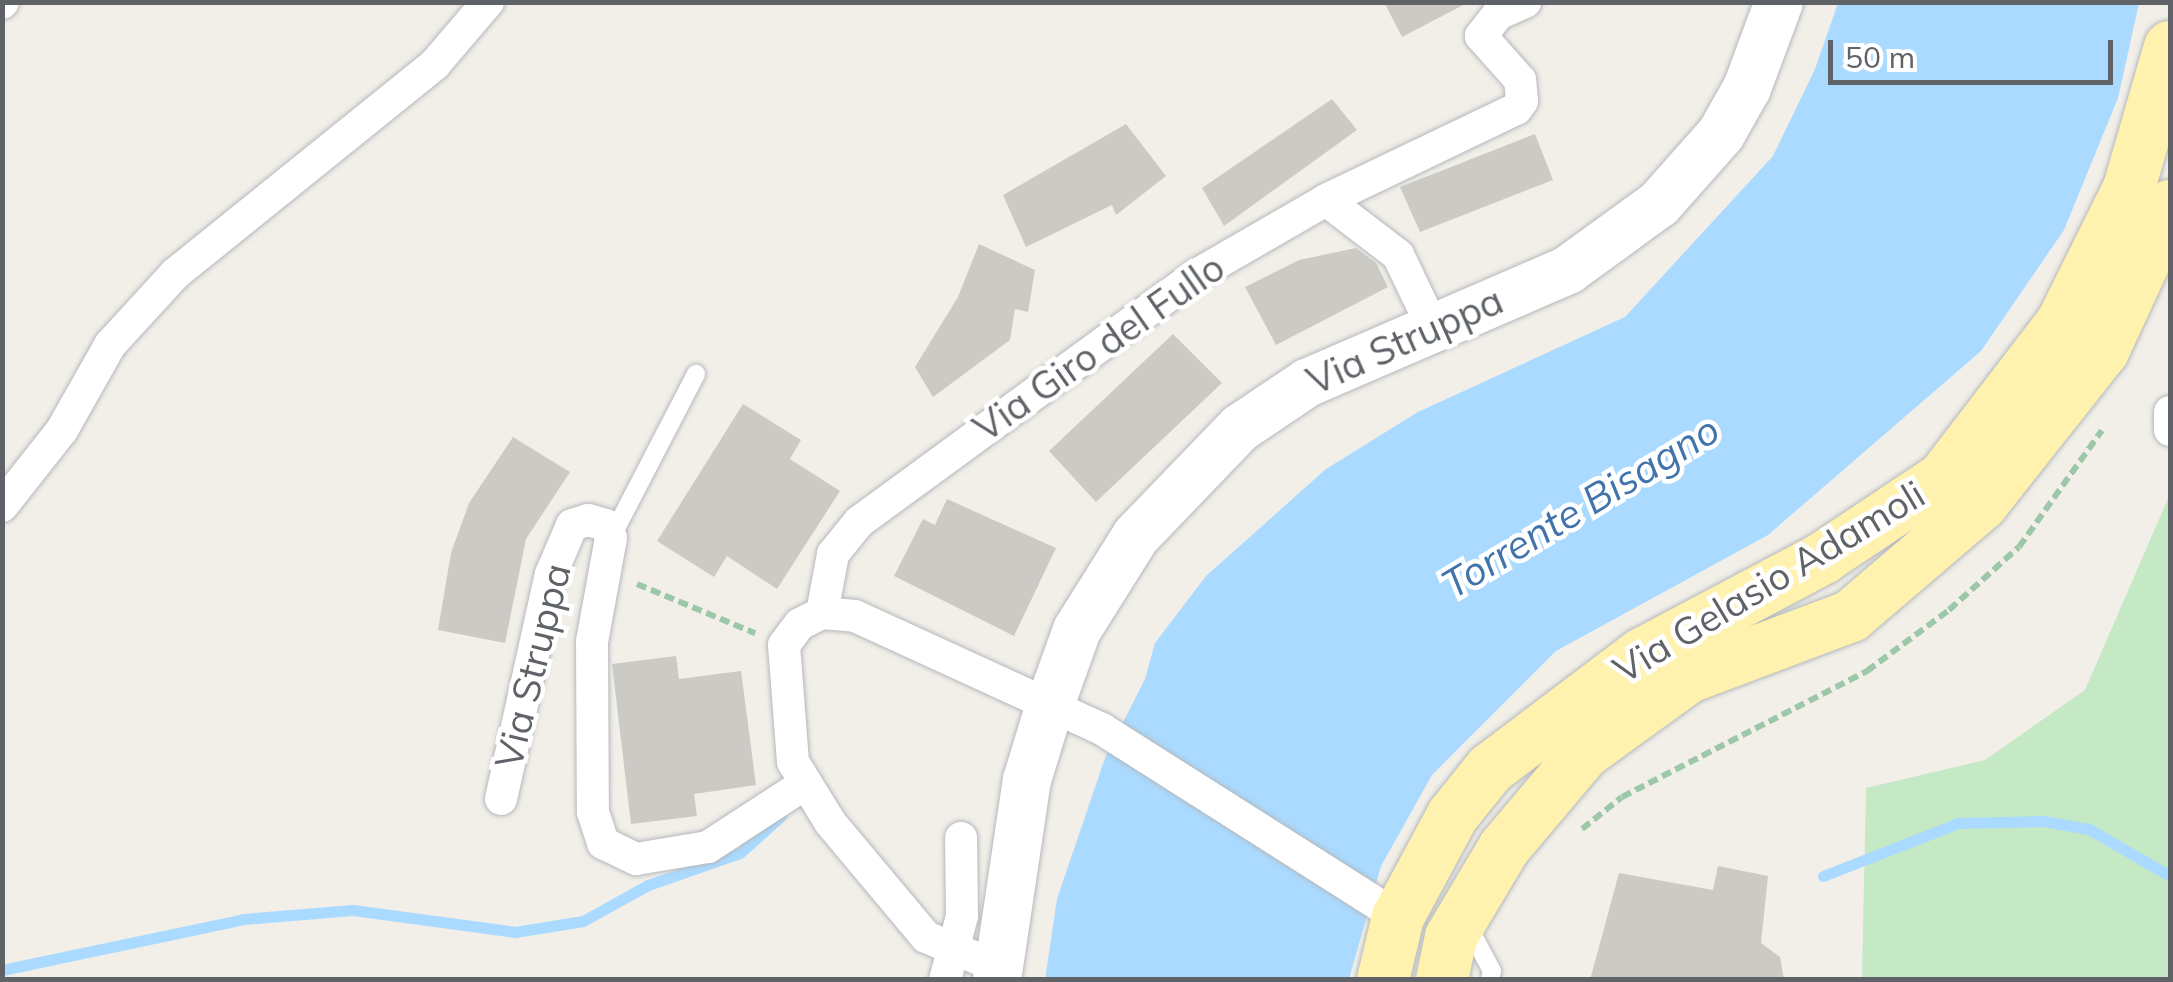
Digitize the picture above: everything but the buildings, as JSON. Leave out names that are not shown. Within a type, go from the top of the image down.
[{"type":"main road","name":"Via Struppa","points":[[997,973],[1027,780],[1050,705],[1078,630],[1136,536],[1188,477],[1240,428],[1307,383],[1568,270],[1659,204],[1721,134],[1747,88],[1780,2]]},
{"type":"main road","name":"Via Gelasio Adamoli","points":[[1383,980],[1390,912],[1453,815],[1490,770],[1543,724],[1642,654],[1822,558],[1943,478],[2062,323],[2129,188],[2170,47]]},
{"type":"main road","name":"Via Gelasio Adamoli","points":[[1442,980],[1463,916],[1530,810],[1584,753],[1689,678],[1851,616],[1982,504],[2103,351],[2170,206]]},
{"type":"street","points":[[2,506],[62,430],[110,345],[174,274],[435,64],[488,2]]},
{"type":"street","name":"Via Giro del Fullo","points":[[822,613],[833,554],[879,505],[1198,274],[1326,200],[1505,116],[1524,91],[1481,36],[1498,14],[1525,2]]},
{"type":"street","points":[[1326,200],[1398,255],[1432,326]]},
{"type":"street","points":[[2170,412],[2170,430]]},
{"type":"street","name":"Via Struppa","points":[[500,799],[551,574],[567,533],[588,520],[606,526],[611,538],[592,642],[591,725],[594,812],[608,849],[636,859],[715,845],[806,784]]},
{"type":"street","points":[[784,645],[800,624],[822,613],[856,616],[1102,729],[1390,912]]},
{"type":"street","name":"Via Struppa","points":[[784,645],[793,762],[806,784],[877,882],[949,966],[997,973]]},
{"type":"street","points":[[949,966],[962,916],[961,838]]},
{"type":"lane","name":"Via Struppa","points":[[611,538],[696,374]]},
{"type":"lane","points":[[1463,916],[1492,971],[1490,980]]},
{"type":"path","points":[[604,570],[784,645]]},
{"type":"green space","points":[[2170,494],[2170,979],[1862,979],[1866,788],[1985,760],[2085,690]]},
{"type":"water","name":"Torrente Bisagno","points":[[1838,3],[2139,3],[2118,98],[2064,230],[1981,351],[1768,535],[1556,651],[1432,775],[1381,866],[1349,979],[1045,980],[1057,899],[1105,758],[1145,679],[1155,643],[1206,576],[1326,469],[1418,412],[1625,317],[1773,156],[1815,69]]},
{"type":"waterway","points":[[2,970],[243,919],[353,910],[515,932],[583,921],[648,885],[740,853],[781,816]]},
{"type":"waterway","points":[[1823,876],[1958,823],[2043,821],[2089,829],[2170,876]]}]
